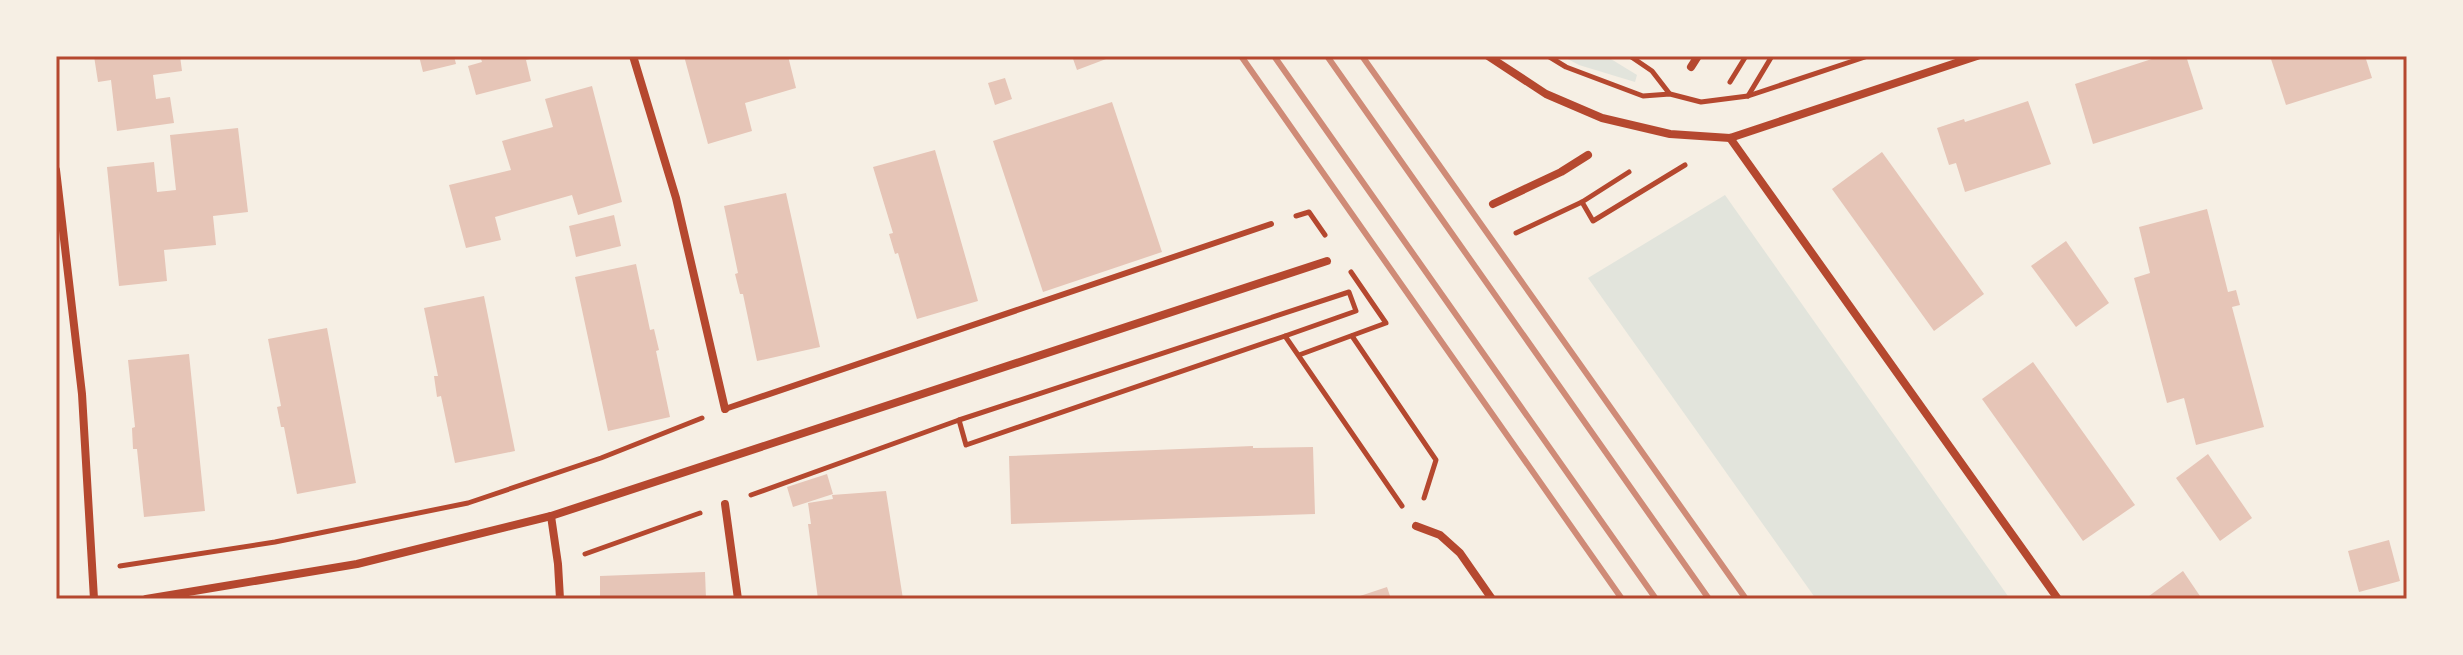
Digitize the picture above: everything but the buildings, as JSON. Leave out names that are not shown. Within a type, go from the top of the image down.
[{"type":"street","points":[[633,56],[676,198],[725,409]]},
{"type":"street","points":[[1488,56],[1546,94],[1602,118],[1670,134],[1730,138],[1977,56]]},
{"type":"street","points":[[1691,67],[1698,56]]},
{"type":"street","points":[[1730,138],[2058,599]]},
{"type":"street","points":[[1493,204],[1561,172],[1588,155]]},
{"type":"street","points":[[56,170],[82,394],[94,599]]},
{"type":"street","points":[[146,599],[357,564],[551,516],[1327,261]]},
{"type":"street","points":[[725,504],[738,599]]},
{"type":"street","points":[[551,516],[560,599]]},
{"type":"street","points":[[1416,526],[1440,535],[1460,553],[1492,599]]},
{"type":"lane","points":[[725,409],[1271,224]]},
{"type":"path","points":[[1548,56],[1566,67],[1643,96],[1670,94],[1701,102],[1748,96],[1868,56]]},
{"type":"path","points":[[1630,56],[1652,71],[1670,94]]},
{"type":"path","points":[[1730,82],[1746,56]]},
{"type":"path","points":[[1748,96],[1772,56]]},
{"type":"path","points":[[1582,202],[1593,221],[1730,138]]},
{"type":"path","points":[[1516,233],[1582,202],[1629,172]]},
{"type":"path","points":[[558,564],[959,420],[1349,292],[1356,311],[966,445],[959,420]]},
{"type":"path","points":[[1299,355],[1386,323]]},
{"type":"path","points":[[1285,336],[1416,526]]},
{"type":"path","points":[[1352,336],[1436,460],[1416,526]]},
{"type":"path","points":[[93,571],[275,542],[468,503],[601,458],[725,409]]},
{"type":"shaded area","points":[[1562,56],[1606,56],[1637,75],[1635,82],[1579,65]]},
{"type":"shaded area","points":[[1725,195],[2010,599],[1816,599],[1588,278]]},
{"type":"railway","points":[[1241,56],[1622,599]]},
{"type":"railway","points":[[1274,56],[1656,599]]},
{"type":"railway","points":[[1327,56],[1709,599]]},
{"type":"railway","points":[[1362,56],[1746,599]]}]
